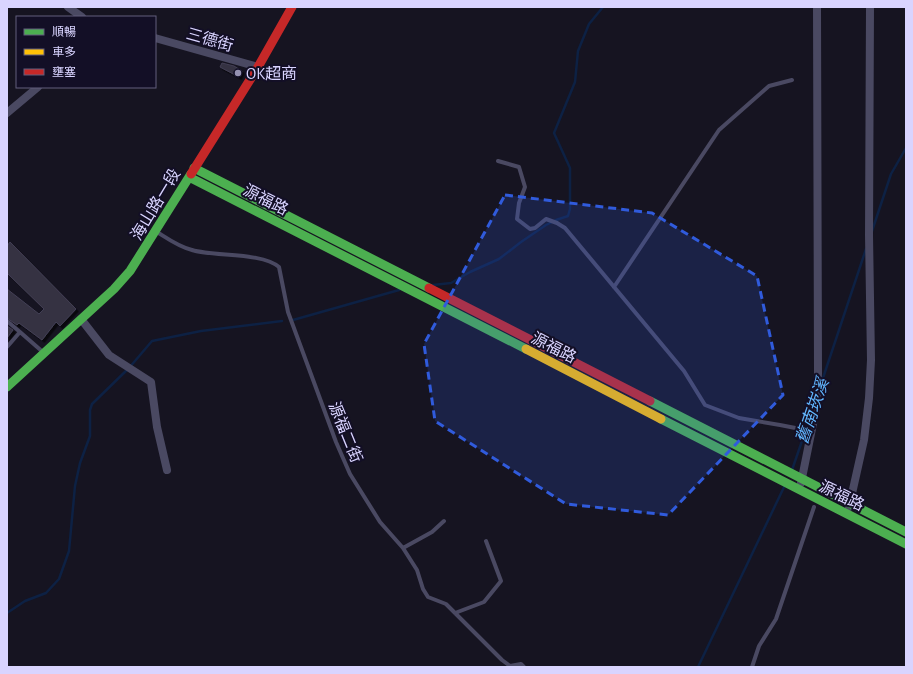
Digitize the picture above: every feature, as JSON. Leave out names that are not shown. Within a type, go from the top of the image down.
[{"type":"street","points":[[68,7],[81,16]]},
{"type":"street","name":"海山路一段","points":[[7,387],[114,289],[130,271],[258,67],[292,7]]},
{"type":"street","points":[[799,490],[817,404],[816,7]]},
{"type":"street","points":[[847,513],[864,440],[871,368],[869,235],[870,7]]},
{"type":"street","name":"三德街","points":[[156,38],[258,67]]},
{"type":"street","points":[[7,113],[37,88]]},
{"type":"street","name":"源福路","points":[[194,168],[906,532]]},
{"type":"street","name":"源福路","points":[[189,177],[906,544]]},
{"type":"street","points":[[81,319],[109,355],[151,382],[158,428],[167,470]]},
{"type":"lane","points":[[614,288],[720,130],[769,86],[792,80]]},
{"type":"lane","points":[[498,161],[519,167],[524,187],[519,203],[517,219],[530,229],[535,228],[547,219],[565,228],[684,370],[705,405],[739,418],[811,431]]},
{"type":"lane","name":"源福二街","points":[[156,231],[179,246],[194,251],[244,256],[274,262],[279,266],[288,312],[350,474],[380,522],[403,548],[417,570],[423,588],[428,597],[446,604],[502,660],[510,666],[521,664],[524,667]]},
{"type":"lane","points":[[7,321],[44,353]]},
{"type":"lane","points":[[7,347],[20,332]]},
{"type":"lane","points":[[752,667],[759,646],[776,619],[814,507]]},
{"type":"lane","points":[[403,548],[432,532],[444,522]]},
{"type":"lane","points":[[455,613],[484,602],[501,581],[486,541]]},
{"type":"highlighted area","points":[[505,195],[652,213],[757,276],[783,395],[668,515],[566,504],[435,421],[424,344]]},
{"type":"building","points":[[222,63],[234,66],[242,71],[239,77],[220,67]]},
{"type":"building","points":[[10,242],[76,309],[60,326],[56,322],[42,340],[19,323],[17,325],[7,318],[7,289],[39,314],[44,309],[7,273],[7,246]]},
{"type":"building","points":[[7,326],[13,330],[7,338]]},
{"type":"waterway","points":[[433,285],[451,283],[470,272],[499,259],[546,225],[568,216],[570,209],[570,168],[554,133],[575,82],[578,51],[589,24],[603,7]]},
{"type":"waterway","name":"舊南崁溪","points":[[872,231],[891,174],[906,148]]},
{"type":"waterway","name":"舊南崁溪","points":[[821,384],[866,249]]},
{"type":"waterway","points":[[293,320],[399,290]]},
{"type":"waterway","points":[[7,613],[25,601],[46,593],[59,579],[69,551],[75,486],[80,463],[90,436],[90,410],[92,404],[129,368],[152,341],[201,331],[282,321]]},
{"type":"waterway","name":"舊南崁溪","points":[[792,470],[812,412]]},
{"type":"waterway","name":"舊南崁溪","points":[[698,667],[785,485]]},
{"type":"traffic: fast","points":[[194,168],[429,288]]},
{"type":"traffic: fast","points":[[7,387],[114,289],[130,271],[191,174]]},
{"type":"traffic: fast","points":[[189,177],[526,349]]},
{"type":"traffic: fast","points":[[650,401],[906,532]]},
{"type":"traffic: fast","points":[[661,419],[906,544]]},
{"type":"traffic: slow","points":[[526,349],[661,419]]},
{"type":"traffic: jam","points":[[191,174],[258,67],[292,7]]},
{"type":"traffic: jam","points":[[429,288],[650,401]]},
{"type":"place","name":"OK超商","points":[[238,73]]}]
